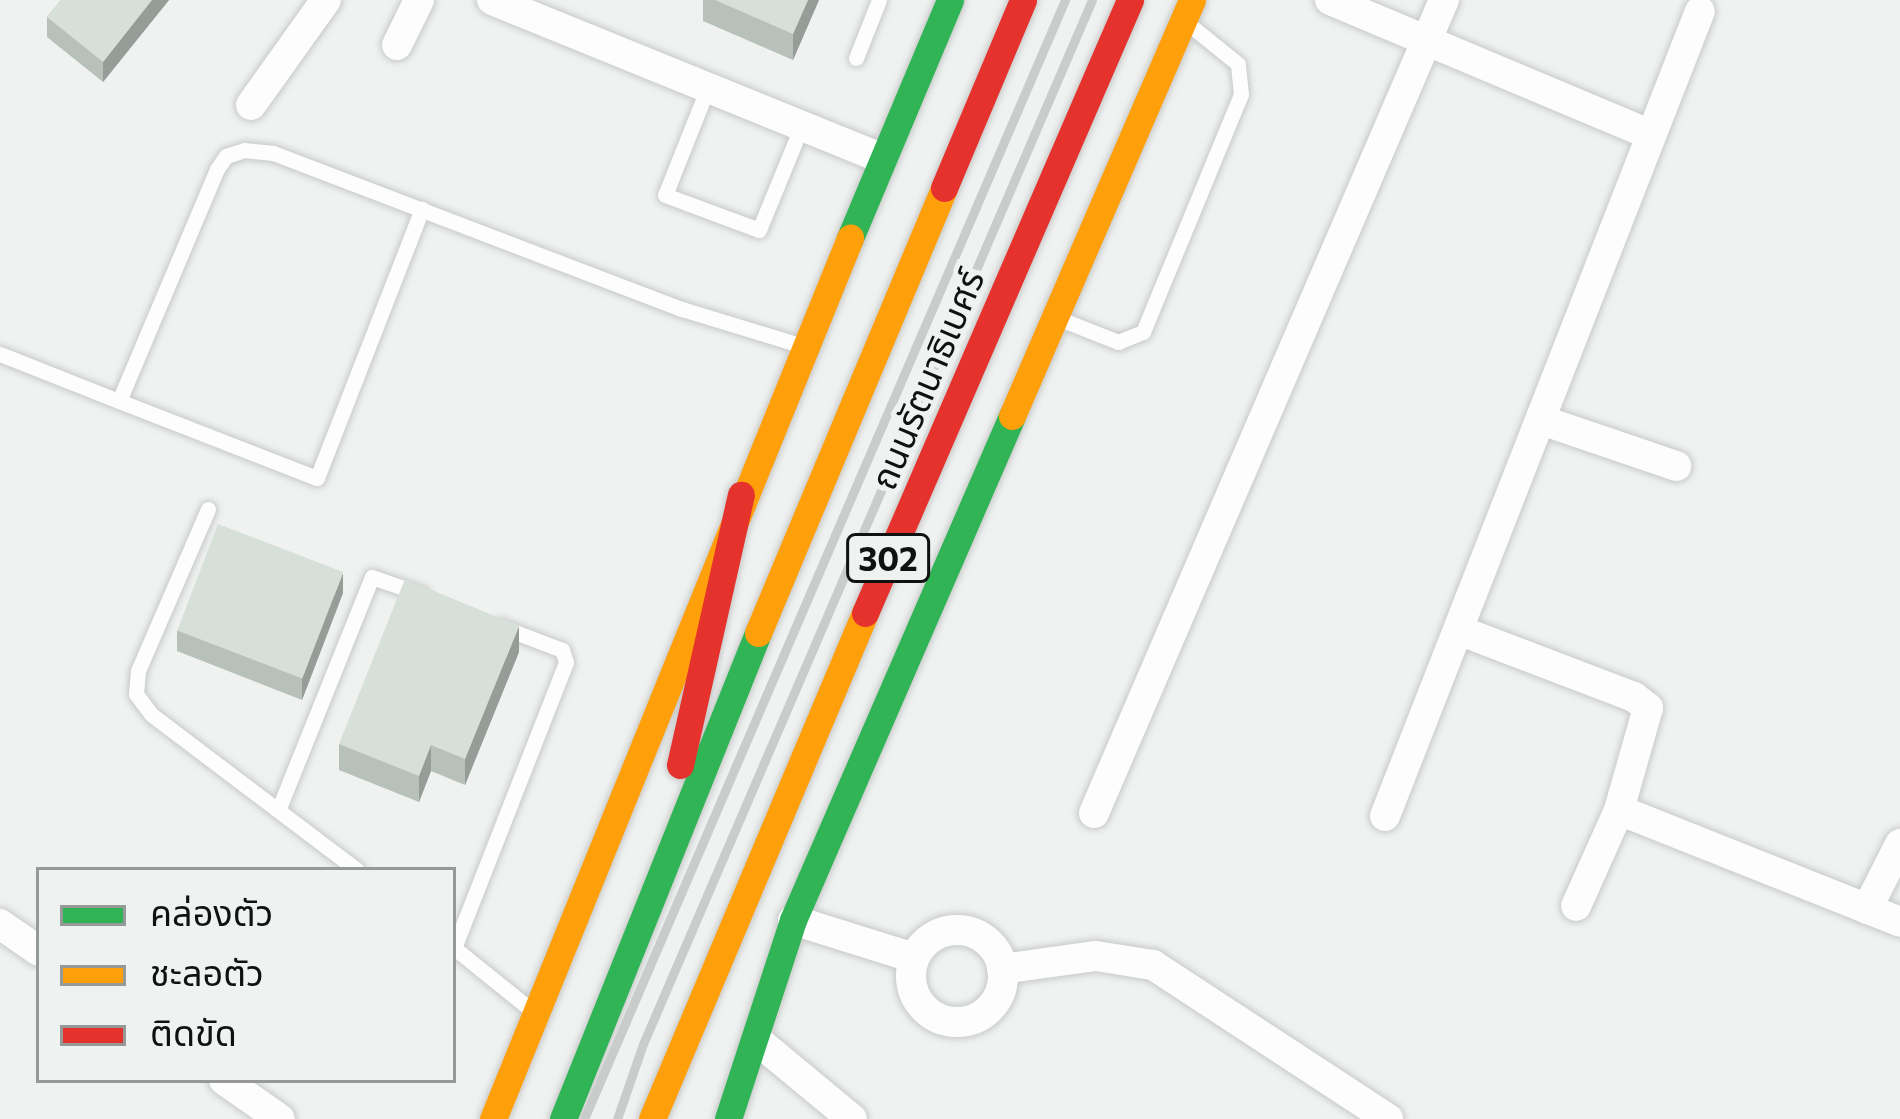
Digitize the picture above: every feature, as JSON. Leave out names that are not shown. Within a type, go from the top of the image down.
[{"type":"main road","points":[[493,1119],[741,495],[950,0]]},
{"type":"main road","name":"ถนนรัตนาธิเบศร์","points":[[563,1119],[653,885],[1022,0]]},
{"type":"main road","name":"ถนนรัตนาธิเบศร์","points":[[652,1119],[766,841],[1130,0]]},
{"type":"main road","name":"302","points":[[728,1119],[758,1040],[794,920],[1188,10]]},
{"type":"main road","points":[[653,885],[741,495]]},
{"type":"street","points":[[251,105],[326,0]]},
{"type":"street","points":[[397,45],[418,0]]},
{"type":"street","points":[[492,0],[882,158]]},
{"type":"street","points":[[1330,0],[1651,136]]},
{"type":"street","points":[[1094,813],[1444,0]]},
{"type":"street","points":[[1385,816],[1462,631],[1700,11]]},
{"type":"street","points":[[1541,419],[1676,466]]},
{"type":"street","points":[[1462,631],[1634,697],[1648,708],[1619,810],[1576,906]]},
{"type":"street","points":[[1619,810],[1900,922]]},
{"type":"street","points":[[1867,909],[1900,844]]},
{"type":"street","points":[[794,920],[914,958]]},
{"type":"street","points":[[958,929],[990,945],[1002,970],[999,995],[988,1010],[957,1023],[939,1019],[914,994],[914,958],[940,933],[958,929]]},
{"type":"street","points":[[3,933],[36,950]]},
{"type":"street","points":[[1002,970],[1096,956],[1153,964],[1388,1119]]},
{"type":"street","points":[[758,1040],[852,1119]]},
{"type":"street","points":[[228,1083],[280,1119]]},
{"type":"lane","points":[[856,58],[880,0]]},
{"type":"lane","points":[[1055,316],[1118,342],[1143,332],[1241,94],[1238,64],[1188,10]]},
{"type":"lane","points":[[708,87],[665,195],[759,230],[802,125]]},
{"type":"lane","points":[[119,401],[226,156],[244,150],[273,153],[682,309],[805,346]]},
{"type":"lane","points":[[0,354],[317,478],[422,209]]},
{"type":"lane","points":[[208,508],[138,671],[136,694],[152,716],[353,867]]},
{"type":"lane","points":[[280,808],[372,577],[443,603]]},
{"type":"lane","points":[[456,939],[566,662],[562,650],[485,620]]},
{"type":"lane","points":[[456,949],[535,1012]]},
{"type":"building","points":[[61,0],[152,0],[103,62],[47,17]]},
{"type":"building","points":[[715,0],[808,0],[793,34]]},
{"type":"building","points":[[218,524],[343,572],[302,678],[177,630]]},
{"type":"building","points":[[405,579],[519,626],[465,759],[431,745],[419,776],[339,744]]},
{"type":"railway","points":[[584,1119],[1065,0]]},
{"type":"railway","points":[[617,1119],[643,1044],[1092,0]]},
{"type":"traffic: fast","points":[[850,238],[950,0]]},
{"type":"traffic: fast","points":[[728,1119],[793,920],[1012,416]]},
{"type":"traffic: fast","points":[[563,1119],[758,633]]},
{"type":"traffic: slow","points":[[1012,416],[1192,0]]},
{"type":"traffic: slow","points":[[758,633],[944,188]]},
{"type":"traffic: slow","points":[[493,1119],[850,238]]},
{"type":"traffic: slow","points":[[652,1119],[865,613]]},
{"type":"traffic: jam","points":[[944,188],[1023,0]]},
{"type":"traffic: jam","points":[[865,613],[1130,0]]},
{"type":"traffic: jam","points":[[680,765],[741,495]]}]
